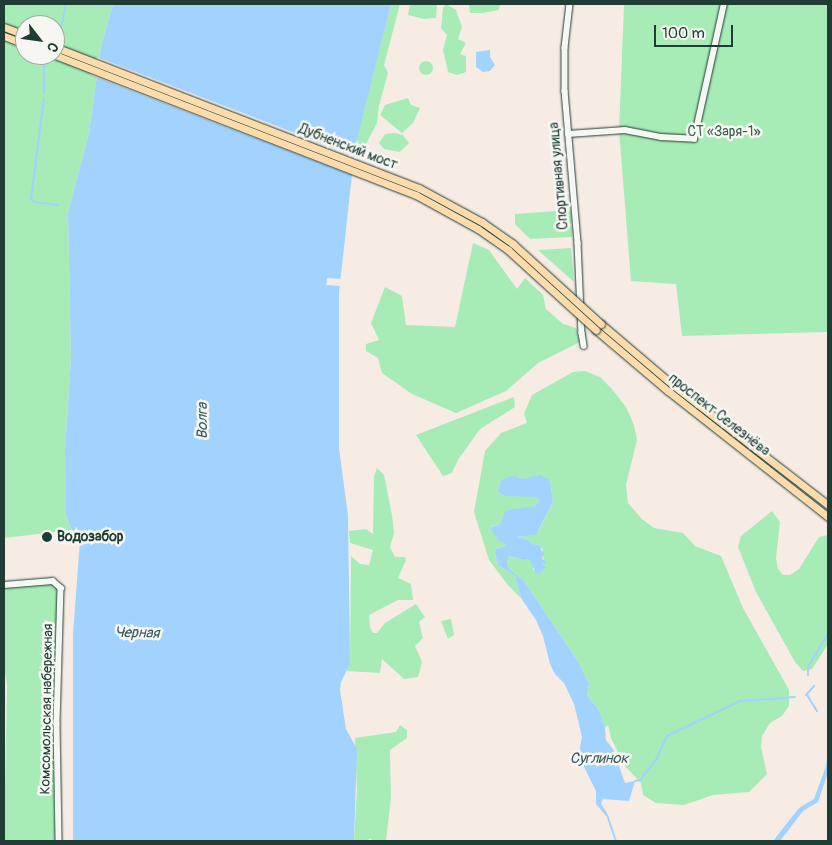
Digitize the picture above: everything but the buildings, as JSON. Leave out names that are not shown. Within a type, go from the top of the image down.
[{"type":"main road","name":"Дубненский мост","points":[[65,50],[419,188],[482,222],[513,244],[601,324]]},
{"type":"main road","name":"Дубненский мост","points":[[65,59],[416,195],[478,229],[508,250],[596,330]]},
{"type":"main road","name":"проспект Селезнёва","points":[[601,324],[673,385],[828,505]]},
{"type":"main road","name":"проспект Селезнёва","points":[[596,330],[668,391],[828,516]]},
{"type":"street","name":"Спортивная улица","points":[[570,4],[565,48],[568,134],[578,243],[584,346]]},
{"type":"street","points":[[568,134],[625,130],[661,137],[694,139],[724,4]]},
{"type":"street","name":"Комсомольская набережная","points":[[4,585],[53,581],[61,588],[57,724],[59,841]]},
{"type":"green space","points":[[4,4],[113,4],[101,47],[89,133],[68,213],[71,359],[65,450],[66,516],[72,530],[4,538]]},
{"type":"green space","points":[[391,4],[400,4],[384,65],[388,73],[379,106],[377,123],[365,146],[359,144],[356,139]]},
{"type":"green space","points":[[410,4],[437,4],[436,18],[424,19],[408,15]]},
{"type":"green space","points":[[446,4],[456,10],[462,27],[458,39],[466,43],[460,54],[466,56],[466,72],[457,75],[448,72],[443,50],[447,35],[441,28],[443,8]]},
{"type":"green space","points":[[469,4],[500,4],[499,10],[470,13]]},
{"type":"green space","name":"СТ «Заря-1»","points":[[624,4],[828,4],[828,332],[682,336],[676,284],[631,281],[619,130]]},
{"type":"green space","points":[[423,61],[429,61],[433,68],[429,75],[423,75],[419,71],[419,65]]},
{"type":"green space","points":[[408,98],[411,105],[420,108],[413,123],[402,133],[380,115],[385,105]]},
{"type":"green space","points":[[395,133],[403,135],[409,143],[400,152],[384,149],[379,143],[385,134]]},
{"type":"green space","points":[[571,210],[572,237],[530,239],[515,224],[515,214]]},
{"type":"green space","points":[[473,243],[489,250],[517,289],[525,278],[543,295],[546,309],[563,324],[576,328],[580,342],[538,363],[506,391],[456,413],[412,394],[382,373],[378,358],[366,351],[366,344],[379,340],[371,323],[385,287],[402,296],[406,325],[455,327]]},
{"type":"green space","points":[[571,248],[574,282],[538,250]]},
{"type":"green space","points":[[585,371],[600,377],[612,389],[626,407],[634,425],[637,440],[626,485],[628,503],[642,519],[654,528],[683,533],[695,546],[721,556],[743,608],[789,690],[789,706],[782,716],[770,723],[762,736],[761,747],[767,774],[749,792],[713,795],[684,805],[656,803],[643,795],[641,783],[625,766],[611,738],[608,725],[605,728],[599,710],[587,695],[589,684],[579,663],[524,581],[509,569],[507,561],[509,556],[524,560],[529,559],[533,563],[533,570],[544,568],[542,564],[544,563],[542,546],[516,537],[534,535],[538,532],[553,502],[550,480],[523,479],[516,476],[501,481],[497,491],[504,496],[526,495],[537,497],[539,502],[534,506],[504,513],[501,523],[491,527],[499,541],[506,543],[506,546],[496,549],[498,565],[515,576],[521,598],[507,584],[489,560],[474,512],[485,451],[501,433],[527,423],[524,414],[532,395],[573,372]]},
{"type":"green space","points":[[514,397],[515,407],[480,429],[458,460],[452,473],[443,476],[416,435]]},
{"type":"green space","points":[[377,468],[384,475],[392,515],[394,533],[390,547],[395,557],[405,557],[406,560],[398,578],[411,584],[413,600],[398,600],[369,615],[370,627],[373,633],[377,633],[385,623],[416,604],[425,617],[419,622],[423,638],[415,646],[422,662],[418,677],[404,679],[382,659],[380,673],[347,671],[350,658],[351,556],[360,564],[369,565],[373,550],[350,543],[349,531],[366,529],[373,534],[374,476]]},
{"type":"green space","points":[[772,511],[780,522],[776,558],[778,569],[783,575],[790,575],[799,569],[819,537],[828,535],[828,644],[812,669],[803,671],[795,662],[756,592],[738,547],[741,536]]},
{"type":"green space","points":[[52,583],[58,589],[58,841],[4,841],[7,685],[4,668],[4,587]]},
{"type":"green space","points":[[451,619],[454,635],[448,639],[441,621]]},
{"type":"green space","points":[[400,725],[407,730],[407,738],[390,750],[391,797],[386,841],[372,841],[371,838],[366,841],[354,841],[357,791],[355,738],[396,732]]},
{"type":"water","points":[[113,4],[391,4],[355,147],[339,293],[339,448],[348,516],[350,658],[340,690],[346,729],[357,749],[354,841],[73,841],[73,634],[80,540],[72,530],[66,516],[65,450],[71,359],[68,213],[89,133],[101,47]]},
{"type":"water","points":[[490,50],[490,57],[495,65],[490,71],[483,72],[476,67],[476,52]]},
{"type":"water","name":"Суглинок","points":[[540,475],[550,480],[553,502],[536,535],[516,537],[542,546],[541,550],[544,553],[542,559],[547,562],[542,564],[546,567],[540,573],[536,573],[529,559],[524,560],[509,556],[507,561],[509,569],[524,581],[579,663],[589,684],[587,695],[599,710],[605,728],[606,740],[613,749],[625,783],[635,781],[629,801],[603,799],[601,804],[607,813],[606,816],[596,804],[596,791],[582,763],[580,747],[582,737],[574,704],[564,683],[555,674],[550,664],[543,636],[536,620],[521,598],[515,576],[498,565],[496,549],[506,546],[506,544],[499,541],[490,528],[501,523],[504,513],[508,510],[534,506],[539,502],[537,497],[504,496],[497,491],[501,481],[508,477],[516,476],[523,479]]},
{"type":"water","points":[[828,750],[828,772],[818,802],[803,811],[780,841],[773,841],[799,808],[814,799],[826,766]]},
{"type":"pier","points":[[97,57],[357,157],[350,174],[90,75]]},
{"type":"pier","points":[[327,278],[341,279],[340,286],[327,285]]},
{"type":"waterway","points":[[64,15],[66,4]]},
{"type":"waterway","points":[[44,93],[45,65]]},
{"type":"waterway","points":[[44,98],[31,199],[34,202],[58,205]]},
{"type":"waterway","points":[[808,675],[808,667],[828,634]]},
{"type":"waterway","points":[[806,695],[814,686]]},
{"type":"waterway","points":[[807,695],[817,711]]},
{"type":"waterway","points":[[635,781],[640,780],[657,758],[667,736],[740,701],[795,697]]},
{"type":"waterway","points":[[607,815],[616,841]]},
{"type":"place","name":"Водозабор","points":[[47,537]]},
{"type":"water label","name":"Волга","points":[[203,421]]},
{"type":"water label","name":"Черная","points":[[137,633]]}]
